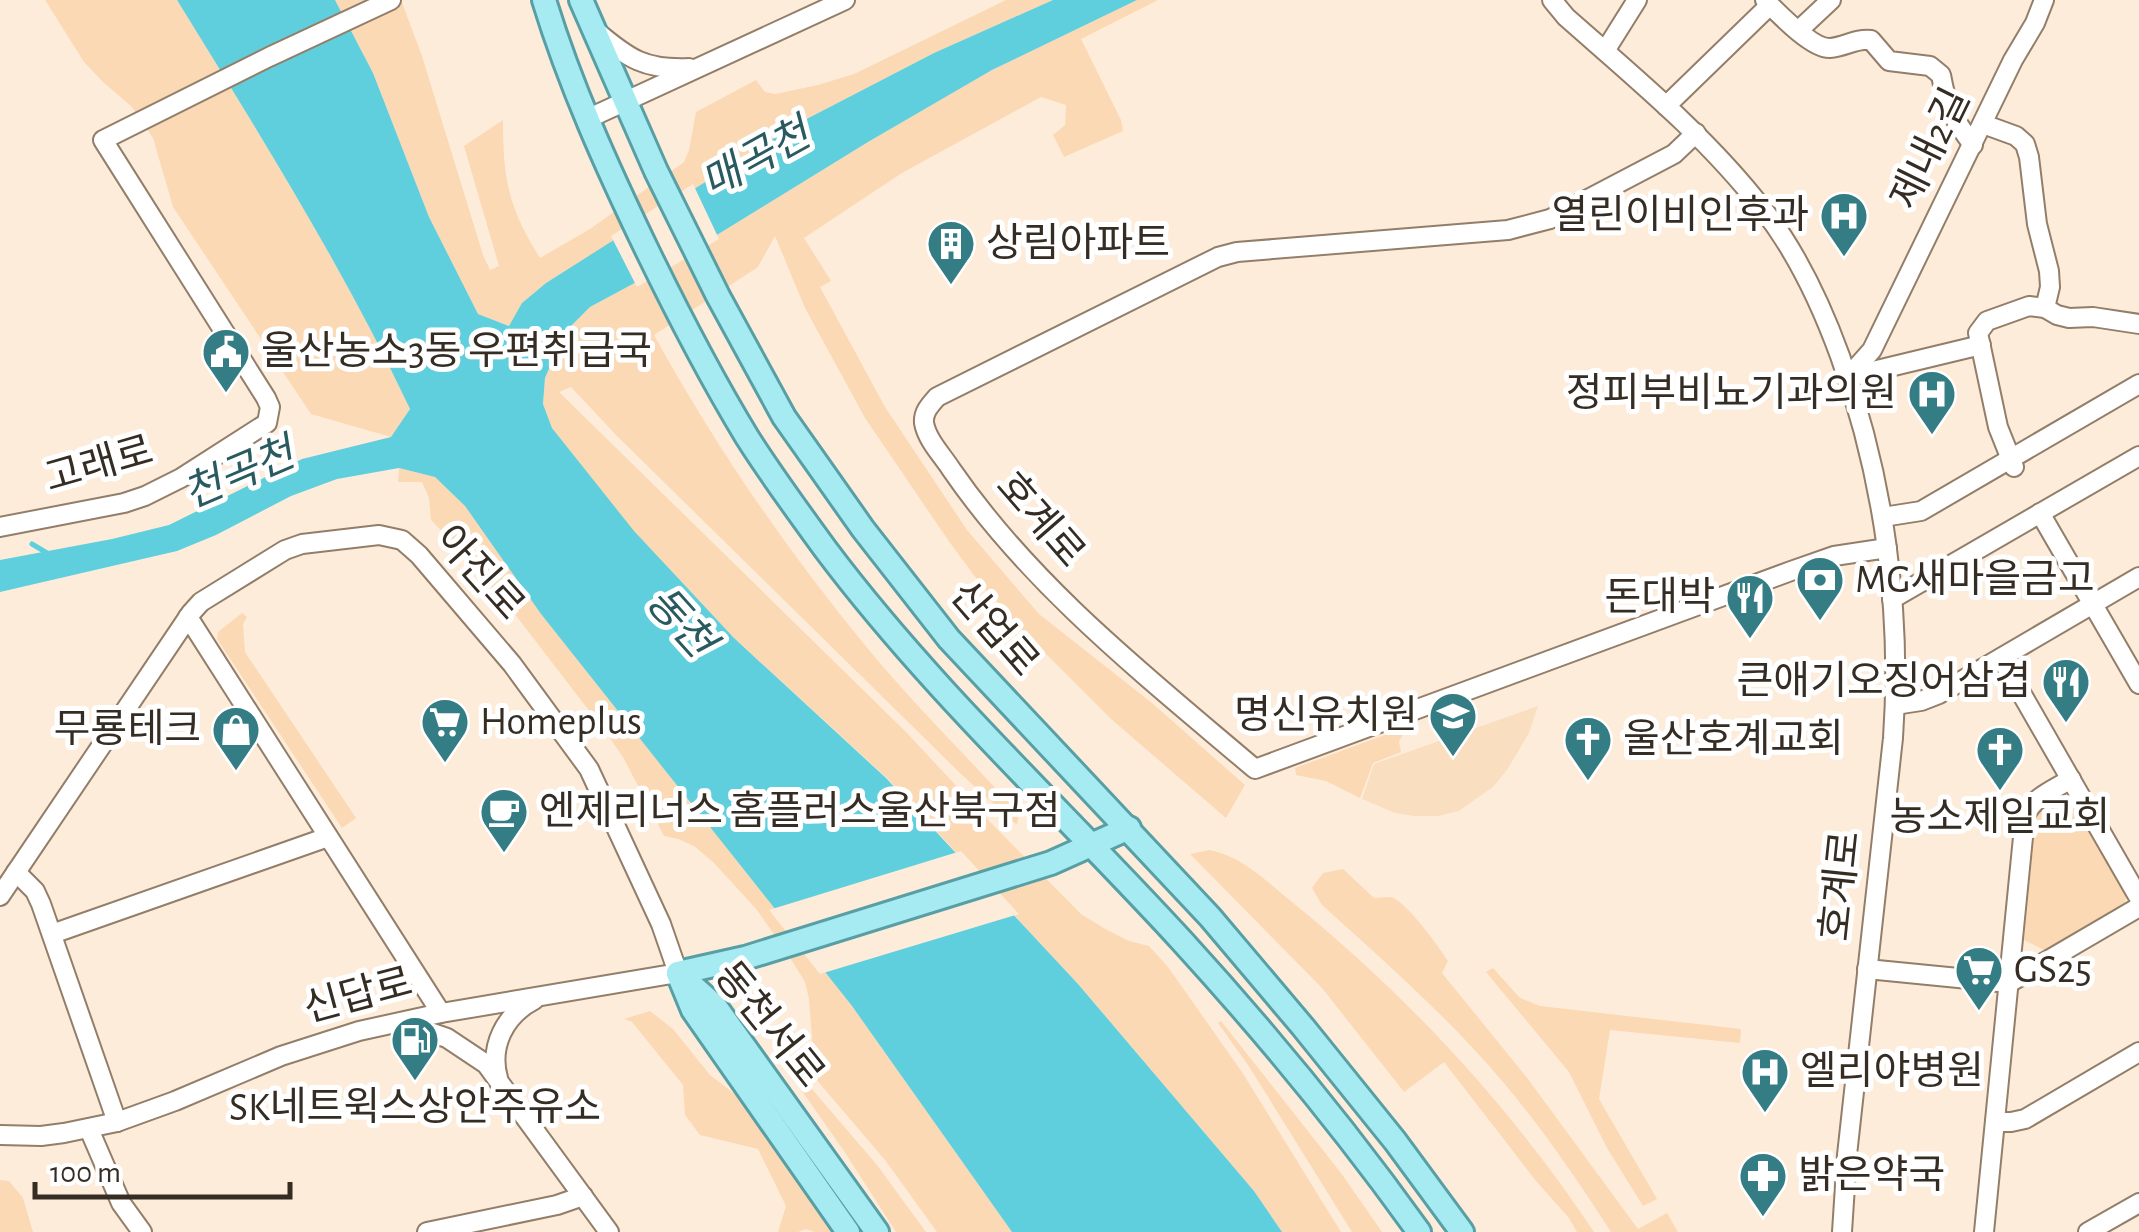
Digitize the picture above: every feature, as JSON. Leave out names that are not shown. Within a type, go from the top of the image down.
[{"type":"main road","name":"산업로","points":[[544,0],[586,119],[682,321],[748,438],[828,551],[918,662],[1181,940],[1278,1051],[1419,1232]]},
{"type":"main road","name":"산업로","points":[[582,1],[624,102],[718,296],[784,417],[863,529],[949,639],[1210,917],[1396,1141],[1462,1232]]},
{"type":"main road","name":"신답로","points":[[678,972],[745,958],[1064,859],[1129,828]]},
{"type":"main road","name":"동천서로","points":[[678,972],[692,1010],[848,1232]]},
{"type":"main road","name":"동천서로","points":[[678,972],[716,1006],[877,1232]]},
{"type":"street","name":"고래로","points":[[0,527],[145,496],[267,423],[270,413],[266,398],[103,140],[391,0]]},
{"type":"street","points":[[586,119],[845,0]]},
{"type":"street","name":"호계로","points":[[1552,0],[1696,134],[1765,212],[1811,286],[1830,328],[1872,458],[1892,599],[1895,704],[1842,1232]]},
{"type":"street","points":[[1605,51],[1637,0]]},
{"type":"street","points":[[1799,30],[1830,0]]},
{"type":"street","name":"제내2길","points":[[1848,378],[1872,350],[2044,0]]},
{"type":"street","points":[[1666,106],[1767,2],[1822,47],[1870,40],[1888,61],[1930,66],[1941,75],[1952,117],[1973,145]]},
{"type":"street","points":[[592,28],[618,50],[644,64],[664,69],[700,67]]},
{"type":"street","points":[[1983,124],[2016,136],[2025,144],[2036,224],[2049,270],[2050,287],[2044,308]]},
{"type":"street","name":"호계로","points":[[1696,134],[1674,154],[1550,219],[1529,226],[1237,252],[1218,257],[938,398],[928,408],[924,420],[929,436],[960,482],[1046,584],[1255,769],[1791,570],[1834,556],[1887,548]]},
{"type":"street","points":[[2012,463],[1998,427],[1978,333],[1987,322],[2029,306],[2069,318],[2093,317],[2139,324]]},
{"type":"street","points":[[1848,378],[1981,345]]},
{"type":"street","points":[[1882,516],[1921,512],[2012,463],[2139,384]]},
{"type":"street","points":[[1892,599],[2139,456]]},
{"type":"street","points":[[2040,514],[2139,684]]},
{"type":"street","name":"아진로","points":[[0,896],[196,606],[294,546],[391,536],[410,546],[503,652],[589,769],[661,924],[678,972]]},
{"type":"street","points":[[1895,704],[1939,694],[2139,578]]},
{"type":"street","points":[[188,618],[441,1013]]},
{"type":"street","points":[[2001,658],[2139,898]]},
{"type":"street","points":[[1984,1232],[2028,809],[2071,780]]},
{"type":"street","points":[[52,934],[328,838]]},
{"type":"street","points":[[16,872],[35,890],[117,1122]]},
{"type":"street","points":[[1867,969],[2009,982],[2139,908]]},
{"type":"street","name":"신답로","points":[[0,1135],[42,1136],[117,1122],[281,1056],[359,1031],[678,972]]},
{"type":"street","points":[[498,1079],[495,1060],[504,1029],[519,1009],[546,995]]},
{"type":"street","points":[[397,1022],[421,1026],[473,1054],[498,1079],[609,1232]]},
{"type":"street","points":[[1995,1122],[2025,1119],[2139,1052]]},
{"type":"street","points":[[89,1129],[121,1203],[142,1232]]},
{"type":"street","points":[[428,1232],[583,1196]]},
{"type":"street","points":[[2088,1232],[2139,1203]]},
{"type":"shaded area","points":[[45,0],[177,0],[299,201],[410,409],[391,437],[311,414],[173,207],[153,138],[132,107],[84,62]]},
{"type":"shaded area","points":[[335,0],[401,0],[490,270],[499,266],[464,146],[503,120],[509,192],[540,258],[590,229],[684,162],[696,112],[756,80],[765,92],[775,94],[818,85],[854,74],[1006,0],[1053,0],[934,53],[795,125],[546,283],[522,303],[510,326],[478,314],[429,217],[373,73]]},
{"type":"shaded area","points":[[1137,0],[1158,0],[1081,39],[1123,131],[1064,157],[1053,135],[1065,125],[1066,105],[1041,97],[902,173],[804,238],[831,281],[820,287],[885,407],[967,530],[1039,614],[1152,703],[1245,785],[1226,818],[1111,719],[979,582],[865,418],[805,308],[775,236],[758,267],[654,335],[726,455],[806,571],[883,666],[1019,814],[1017,825],[571,387],[559,392],[905,731],[1081,914],[1129,941],[1149,946],[1242,1072],[1341,1232],[1282,1232],[1254,1191],[1078,984],[887,778],[734,638],[633,531],[552,428],[543,404],[545,378],[565,332],[590,307],[668,265],[992,70]]},
{"type":"shaded area","points":[[399,468],[435,477],[465,506],[541,614],[852,1006],[1012,1232],[937,1232],[885,1160],[815,1078],[805,982],[757,910],[694,846],[664,836],[607,734],[514,613],[431,520],[429,498],[422,482],[398,482]]},
{"type":"shaded area","points":[[242,613],[247,617],[243,624],[245,652],[356,818],[342,828],[217,639],[218,632]]},
{"type":"shaded area","name":"명신유치원","points":[[1538,706],[1529,733],[1507,770],[1493,787],[1459,811],[1415,816],[1395,813],[1362,799],[1374,764]]},
{"type":"shaded area","points":[[1401,729],[1401,752],[1373,763],[1360,798],[1326,781],[1296,775],[1295,768]]},
{"type":"shaded area","points":[[2060,799],[2073,803],[2126,896],[2125,903],[2044,950],[2024,940],[2036,816]]},
{"type":"shaded area","points":[[1210,850],[1233,858],[1264,878],[1417,1015],[1493,1098],[1594,1232],[1577,1232],[1444,1062],[1404,1092],[1322,988],[1190,854]]},
{"type":"shaded area","points":[[1343,869],[1374,898],[1391,897],[1398,901],[1422,926],[1448,961],[1442,973],[1528,1079],[1638,1229],[1667,1213],[1678,1232],[1611,1232],[1546,1137],[1482,1058],[1416,990],[1322,905],[1312,888],[1323,873]]},
{"type":"shaded area","points":[[1493,968],[1520,998],[1540,1006],[1741,1029],[1740,1043],[1610,1030],[1599,1099],[1657,1199],[1643,1206],[1607,1148],[1569,1072],[1486,972]]},
{"type":"shaded area","points":[[650,1011],[673,1029],[710,1075],[745,1102],[832,1232],[778,1232],[786,1206],[758,1149],[700,1135],[685,1115],[683,1085],[632,1022],[624,1019]]},
{"type":"shaded area","points":[[1221,1021],[1341,1173],[1382,1232],[1352,1232],[1218,1023]]},
{"type":"shaded area","points":[[781,1053],[877,1165],[926,1232],[896,1232],[777,1055]]},
{"type":"shaded area","points":[[0,1180],[9,1181],[23,1198],[33,1232],[0,1232]]},
{"type":"water","points":[[177,0],[335,0],[373,73],[429,217],[478,314],[509,326],[522,303],[546,283],[795,125],[934,53],[1053,0],[1137,0],[992,70],[668,265],[590,307],[565,332],[545,378],[543,404],[552,428],[634,531],[734,638],[886,778],[1078,984],[1254,1191],[1282,1232],[1012,1232],[852,1006],[541,614],[465,506],[435,477],[399,468],[337,479],[291,496],[177,551],[0,592],[0,560],[169,525],[302,459],[391,437],[410,409],[328,252]]},
{"type":"pier","points":[[693,184],[719,239],[637,287],[611,236]]},
{"type":"pier","points":[[961,851],[1019,914],[820,974],[769,910]]},
{"type":"waterway","points":[[32,544],[47,553]]},
{"type":"place","name":"열린이비인후과","points":[[1844,258]]},
{"type":"place","name":"상림아파트","points":[[951,286]]},
{"type":"place","name":"울산농소3동 우편취급국","points":[[226,394]]},
{"type":"place","name":"정피부비뇨기과의원","points":[[1932,436]]},
{"type":"place","name":"MG새마을금고","points":[[1820,622]]},
{"type":"place","name":"돈대박","points":[[1750,640]]},
{"type":"place","name":"큰애기오징어삼겹","points":[[2066,724]]},
{"type":"place","name":"명신유치원","points":[[1453,758]]},
{"type":"place","name":"Homeplus","points":[[445,764]]},
{"type":"place","name":"무룡테크","points":[[236,772]]},
{"type":"place","name":"울산호계교회","points":[[1588,782]]},
{"type":"place","name":"농소제일교회","points":[[2000,792]]},
{"type":"place","name":"엔제리너스 홈플러스울산북구점","points":[[504,854]]},
{"type":"place","name":"GS25","points":[[1979,1012]]},
{"type":"place","name":"SK네트윅스상안주유소","points":[[415,1082]]},
{"type":"place","name":"엘리야병원","points":[[1765,1114]]},
{"type":"place","name":"밝은약국","points":[[1763,1218]]},
{"type":"water label","name":"매곡천","points":[[756,159]]},
{"type":"water label","name":"천곡천","points":[[239,474]]},
{"type":"water label","name":"동천","points":[[680,622]]}]
